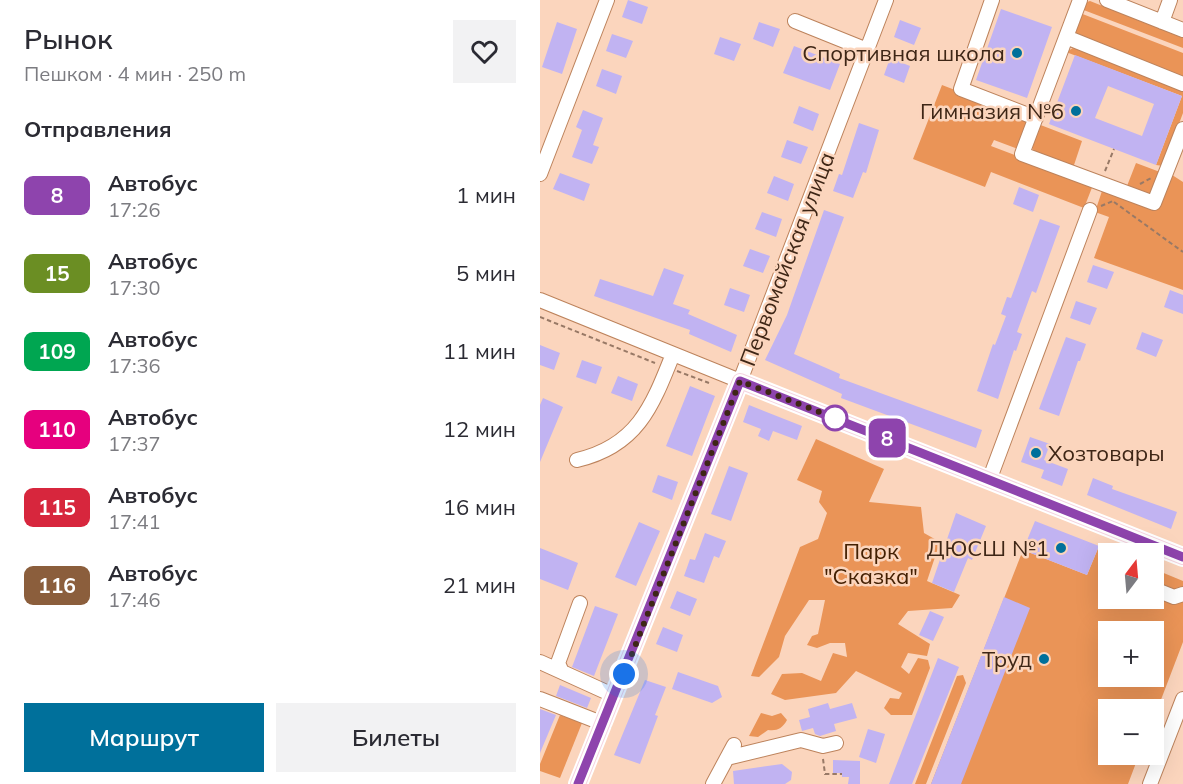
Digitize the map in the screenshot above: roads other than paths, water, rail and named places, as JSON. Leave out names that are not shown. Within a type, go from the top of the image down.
[{"type":"main road","points":[[740,381],[990,478],[1183,557]]},
{"type":"main road","name":"Первомайская улица","points":[[578,784],[740,381]]},
{"type":"street","points":[[540,172],[607,0]]},
{"type":"street","name":"Первомайская улица","points":[[740,381],[886,0]]},
{"type":"street","points":[[992,0],[961,89],[1036,118]]},
{"type":"street","points":[[1080,0],[1022,154],[1154,203],[1183,129]]},
{"type":"street","points":[[1107,0],[1183,30]]},
{"type":"street","points":[[1162,22],[1170,0]]},
{"type":"street","points":[[795,21],[867,50]]},
{"type":"street","points":[[1066,38],[1183,84]]},
{"type":"street","points":[[990,478],[1090,210]]},
{"type":"street","points":[[540,300],[740,381]]},
{"type":"street","points":[[577,460],[612,449],[628,437],[655,396],[673,354]]},
{"type":"street","points":[[1164,593],[1174,597],[1183,594]]},
{"type":"street","points":[[562,672],[558,663],[580,603]]},
{"type":"street","points":[[540,662],[615,696]]},
{"type":"street","points":[[540,699],[604,724]]},
{"type":"street","points":[[1150,784],[1183,699]]},
{"type":"street","points":[[727,758],[801,740],[823,746],[836,743]]},
{"type":"street","points":[[713,784],[734,745]]},
{"type":"place","name":"Спортивная школа","points":[[1017,53]]},
{"type":"place","name":"Гимназия №6","points":[[1076,111]]},
{"type":"place","name":"Хозтовары","points":[[1036,453]]},
{"type":"place","name":"ДЮСШ №1","points":[[1061,548]]},
{"type":"place","name":"Труд","points":[[1044,659]]},
{"type":"park label","name":"Парк \"Сказка\"","points":[[871,564]]}]
